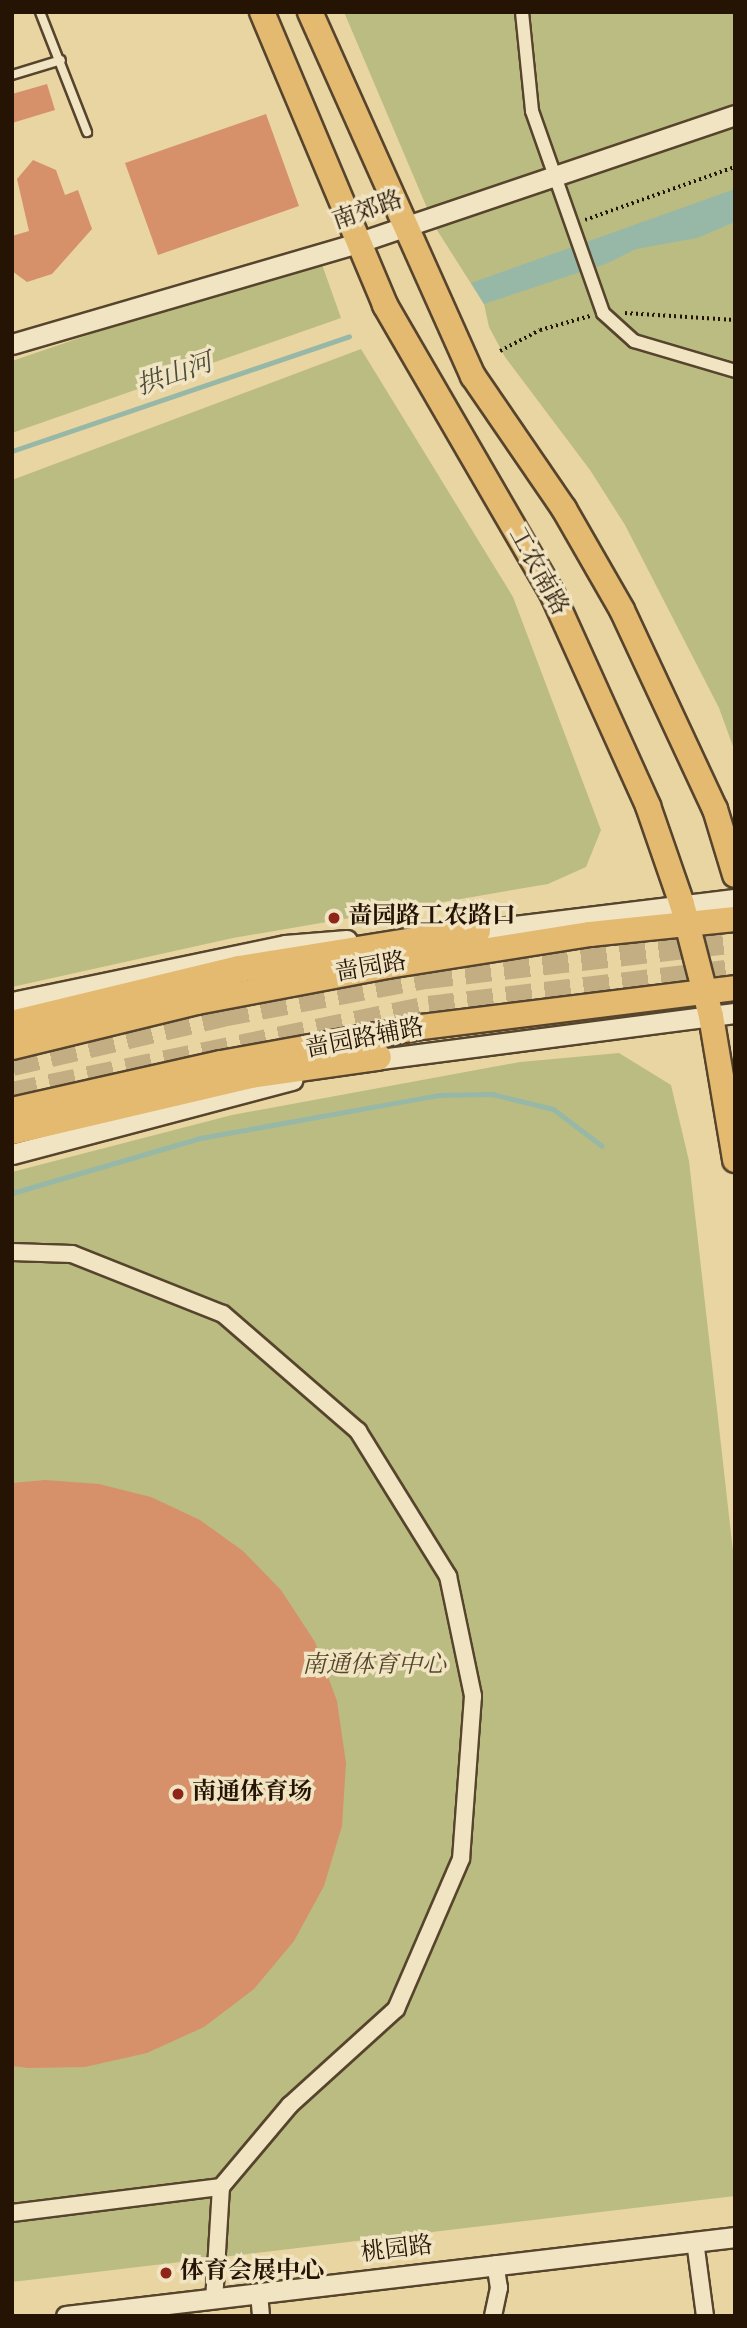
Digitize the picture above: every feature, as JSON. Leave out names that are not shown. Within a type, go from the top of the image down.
[{"type":"highway","points":[[12,1024],[239,969],[477,931]]},
{"type":"highway","points":[[12,1131],[251,1075],[378,1057]]},
{"type":"main road","name":"工农南路","points":[[261,12],[357,243],[401,336],[552,593],[648,806],[717,1007],[735,1160]]},
{"type":"main road","points":[[310,12],[473,376],[564,509],[622,610],[715,809],[735,875]]},
{"type":"main road","name":"啬园路","points":[[12,1047],[197,1002],[388,965],[683,914],[735,919]]},
{"type":"main road","points":[[12,1110],[220,1063],[422,1027],[717,1007],[735,988]]},
{"type":"street","points":[[522,12],[532,111],[603,313],[634,341],[735,371]]},
{"type":"street","name":"南郊路","points":[[12,344],[357,243],[735,115]]},
{"type":"street","points":[[12,1002],[285,945],[683,914],[735,899]]},
{"type":"street","name":"啬园路辅路","points":[[12,1154],[378,1057],[717,1007]]},
{"type":"street","points":[[12,1252],[72,1254],[223,1314],[358,1431],[448,1576],[473,1696],[461,1859],[396,2009],[290,2105],[221,2187],[214,2300]]},
{"type":"street","points":[[12,2213],[221,2187]]},
{"type":"street","name":"桃园路","points":[[66,2316],[735,2237]]},
{"type":"street","points":[[695,2241],[705,2316]]},
{"type":"street","points":[[493,2316],[499,2288],[495,2264]]},
{"type":"street","points":[[259,2293],[261,2316]]},
{"type":"lane","points":[[40,12],[87,132]]},
{"type":"lane","points":[[12,75],[61,60]]},
{"type":"path","points":[[572,230],[735,167]]},
{"type":"green space","points":[[344,12],[735,12],[735,105],[427,208]]},
{"type":"green space","points":[[735,126],[735,752],[719,708],[625,525],[590,470],[505,357],[489,327],[484,304],[435,227]]},
{"type":"green space","points":[[319,256],[341,318],[12,433],[12,361]]},
{"type":"green space","points":[[361,349],[513,597],[601,830],[586,867],[548,884],[233,938],[12,987],[12,480]]},
{"type":"green space","name":"南通体育中心","points":[[619,1053],[671,1085],[689,1161],[735,1569],[735,2196],[12,2282],[12,1172],[232,1115],[520,1062]]},
{"type":"shaded area","points":[[735,189],[735,222],[697,238],[636,249],[608,263],[484,304],[471,283]]},
{"type":"building","points":[[47,84],[55,110],[12,123],[12,94]]},
{"type":"building","points":[[266,114],[299,206],[158,255],[125,163]]},
{"type":"building","points":[[33,160],[56,170],[65,195],[78,190],[92,229],[52,274],[27,282],[12,271],[12,236],[29,231],[17,179]]},
{"type":"building","name":"南通体育场","points":[[45,1480],[99,1484],[151,1497],[200,1520],[243,1551],[281,1590],[315,1642],[337,1701],[346,1763],[342,1826],[324,1886],[294,1941],[254,1989],[204,2027],[147,2053],[85,2067],[12,2066],[12,1483]]},
{"type":"waterway","name":"拱山河","points":[[12,451],[349,336]]},
{"type":"waterway","points":[[12,1193],[200,1138],[438,1095],[492,1094],[553,1109],[602,1146]]},
{"type":"tunnel","points":[[12,1063],[222,1014],[426,976],[735,940]]},
{"type":"tunnel","points":[[12,1095],[429,1009],[735,972]]},
{"type":"place","name":"啬园路工农路口","points":[[334,918]]},
{"type":"place","name":"南通体育场","points":[[178,1794]]},
{"type":"place","name":"体育会展中心","points":[[166,2273]]}]
